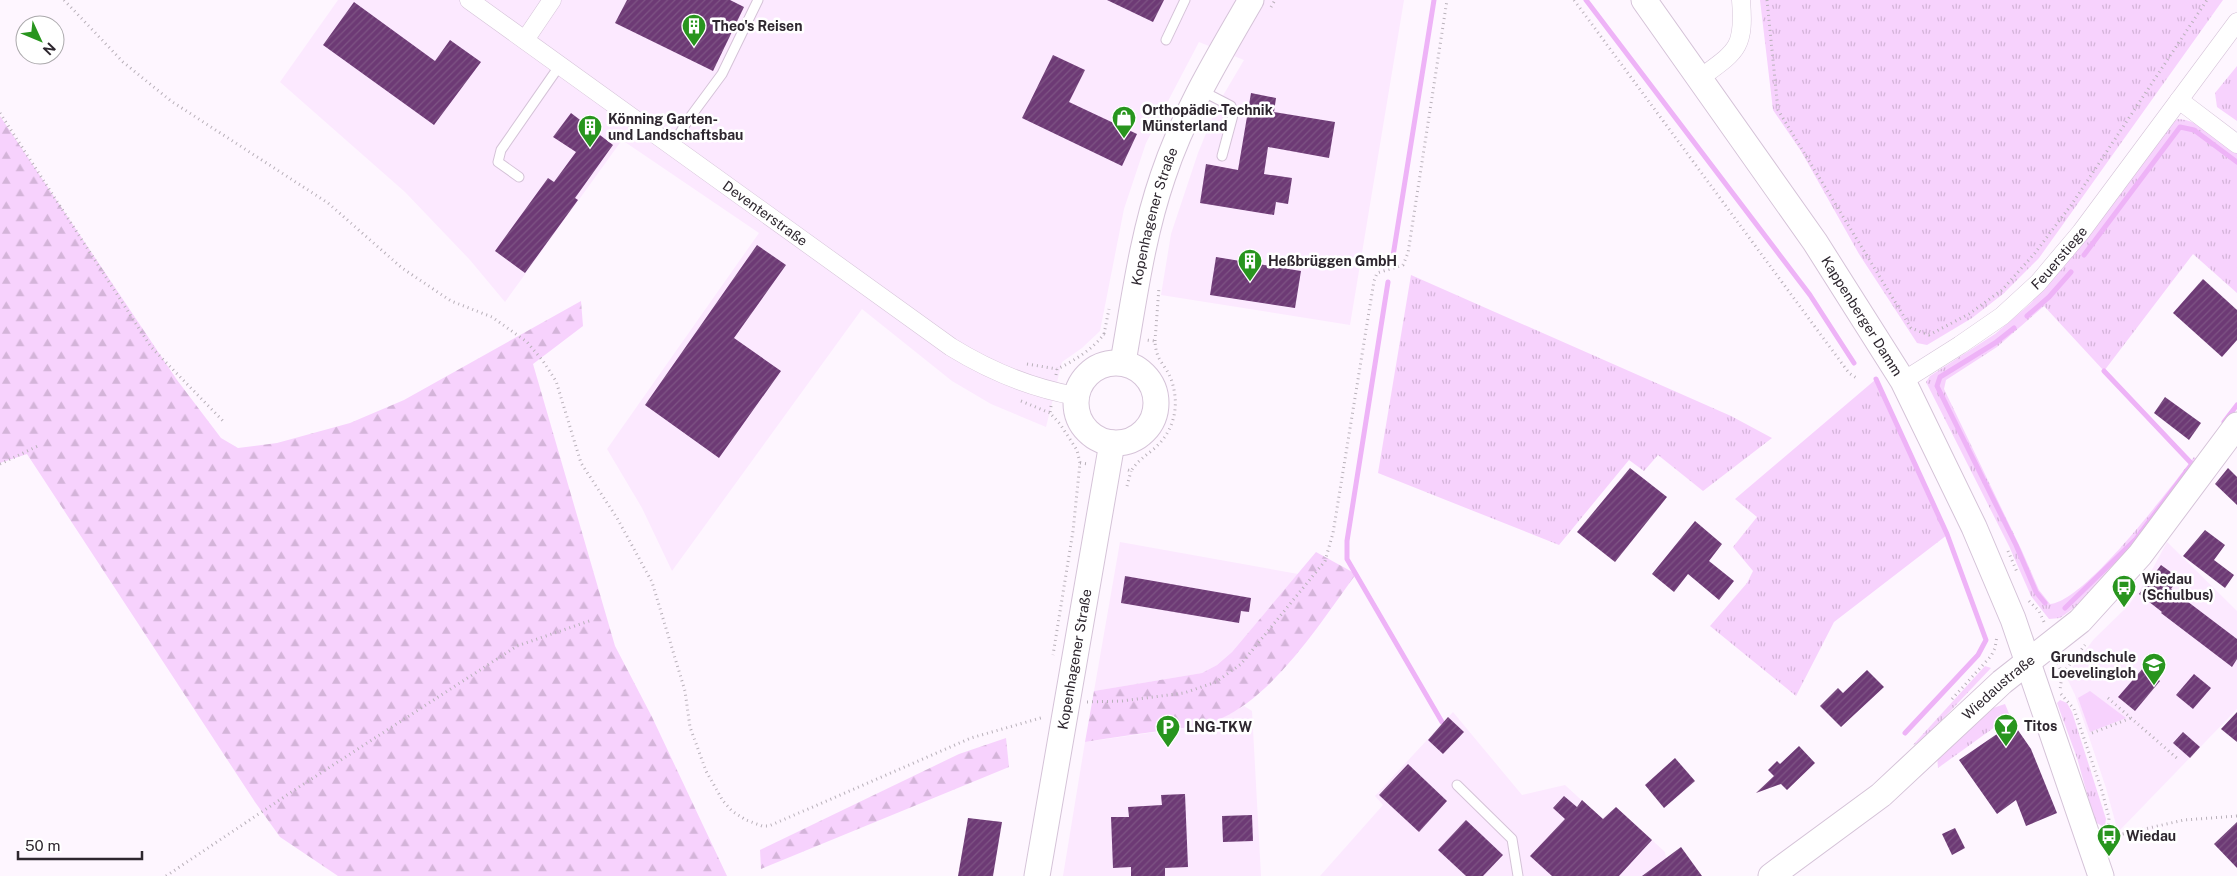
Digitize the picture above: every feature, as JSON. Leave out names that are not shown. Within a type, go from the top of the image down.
[{"type":"main road","name":"Kappenberger Damm","points":[[1644,0],[1820,249],[1903,381],[1974,527],[2022,611],[2029,661],[2052,700]]},
{"type":"main road","name":"Kopenhagener Straße","points":[[1123,362],[1142,253],[1154,204],[1175,144],[1200,89],[1259,7]]},
{"type":"main road","points":[[1111,362],[1123,362],[1137,367],[1147,376],[1154,388],[1156,408],[1149,426],[1141,435],[1110,455],[1085,428],[1065,394],[1081,383],[1089,373],[1099,366],[1111,362]]},
{"type":"main road","name":"Wiedaustraße","points":[[1770,876],[1881,795],[2002,682],[2080,622],[2140,555],[2237,425]]},
{"type":"main road","name":"Kopenhagener Straße","points":[[1037,876],[1055,708],[1110,455]]},
{"type":"main road","points":[[2052,700],[2101,876]]},
{"type":"street","name":"Deventerstraße","points":[[469,0],[951,347],[998,373],[1065,394]]},
{"type":"street","points":[[525,40],[552,0]]},
{"type":"street","points":[[1700,78],[1730,55],[1740,42],[1743,27],[1741,0]]},
{"type":"street","name":"Feuerstiege","points":[[1903,381],[2002,316],[2038,283],[2080,232],[2237,22]]},
{"type":"street","points":[[2179,100],[2237,144]]},
{"type":"lane","points":[[672,146],[688,120],[722,74],[758,0]]},
{"type":"lane","points":[[1166,40],[1185,0]]},
{"type":"lane","points":[[520,177],[498,162],[501,150],[560,65]]},
{"type":"lane","points":[[1200,89],[1231,106],[1233,115],[1222,156]]},
{"type":"lane","points":[[1457,785],[1512,840],[1518,876]]},
{"type":"path","points":[[64,0],[123,62],[171,101],[328,203],[402,268],[451,301],[492,317],[527,342],[543,361],[556,381],[581,463],[617,518],[652,582],[685,691],[690,727],[706,771],[723,801],[732,811],[746,820],[762,826],[769,826],[971,738],[1042,718],[1055,708],[1088,702],[1122,701],[1184,693],[1216,682],[1240,664],[1325,562],[1333,533],[1374,281],[1377,273],[1403,265],[1408,253],[1448,0]]},
{"type":"path","points":[[1259,7],[1275,0]]},
{"type":"path","points":[[1574,0],[1849,373],[1858,378]]},
{"type":"path","points":[[1767,0],[1778,110],[1911,328],[1929,335],[1968,314],[2002,290],[2035,253],[2072,204],[2207,0]]},
{"type":"path","points":[[0,113],[151,347],[225,424]]},
{"type":"path","points":[[1080,463],[1110,455],[1131,471],[1138,461],[1166,437],[1173,424],[1176,406],[1174,391],[1170,377],[1158,360],[1154,341],[1159,283]]},
{"type":"path","points":[[1052,659],[1073,531],[1080,463],[1077,450],[1060,424],[1050,413],[1065,394],[1058,368],[1068,364],[1091,348],[1104,334],[1154,341]]},
{"type":"path","points":[[0,464],[40,445]]},
{"type":"path","points":[[1951,700],[1991,656],[1995,648],[1997,633],[2022,611]]},
{"type":"path","points":[[166,876],[296,789],[517,646],[592,620]]},
{"type":"path","points":[[2108,698],[2179,760]]},
{"type":"path","points":[[2052,700],[2074,709],[2078,718],[2109,818],[2109,844]]},
{"type":"path","points":[[1041,727],[1042,718],[1055,708]]},
{"type":"path","points":[[2092,733],[2131,718]]},
{"type":"path","points":[[2108,835],[2114,836],[2184,820],[2237,816]]},
{"type":"shaded area","points":[[338,0],[1404,0],[1350,325],[1161,295],[1171,234],[1198,153],[1218,104],[1244,60],[1199,42],[1146,143],[1124,209],[1100,331],[1082,348],[1062,362],[1046,427],[991,404],[952,381],[862,309],[672,571],[642,508],[607,449],[759,233],[622,140],[505,302],[470,260],[405,192],[280,82]]},
{"type":"shaded area","points":[[1120,542],[1298,574],[1232,652],[1217,665],[1202,673],[1094,691]]},
{"type":"shaded area","name":"Grundschule Loevelingloh","points":[[2167,542],[2237,611],[2237,709],[2118,832],[2106,788],[2075,695],[2066,676],[2094,639],[2128,606],[2146,581]]},
{"type":"shaded area","points":[[1244,706],[1252,711],[1261,876],[1063,876],[1085,742],[1185,728],[1218,720]]},
{"type":"shaded area","points":[[1453,712],[1522,795],[1565,785],[1602,819],[1616,807],[1665,852],[1669,876],[1320,876],[1383,805],[1375,796]]},
{"type":"green space","points":[[1760,0],[2223,0],[2039,258],[2003,294],[1972,318],[1927,345],[1917,343],[1859,254],[1801,151],[1773,110]]},
{"type":"green space","points":[[2237,66],[2237,121],[2217,107],[2215,93]]},
{"type":"green space","points":[[0,116],[177,380],[221,438],[238,448],[277,443],[350,423],[404,400],[581,301],[583,326],[533,364],[615,646],[652,717],[727,876],[338,876],[280,837],[255,802],[27,454],[0,463]]},
{"type":"green space","points":[[2178,119],[2186,120],[2202,127],[2237,153],[2237,293],[2193,254],[2104,371],[2044,306],[1997,347],[1946,380],[1944,389],[2039,590],[2050,604],[2065,598],[2084,585],[2105,565],[2147,517],[2194,457],[2200,461],[2143,537],[2085,600],[2060,618],[2049,619],[2031,596],[2009,546],[1926,382],[1930,376],[1995,334],[2030,304],[2053,279],[2169,125]]},
{"type":"green space","points":[[1411,275],[1731,416],[1772,438],[1703,491],[1658,455],[1644,471],[1629,460],[1559,545],[1378,473]]},
{"type":"green space","points":[[1875,380],[1947,535],[1834,622],[1796,696],[1710,626],[1747,583],[1753,571],[1733,547],[1757,517],[1735,499]]},
{"type":"green space","points":[[1316,552],[1356,574],[1296,656],[1260,693],[1240,708],[1206,724],[1085,742],[1094,691],[1202,673],[1217,665],[1232,652]]},
{"type":"green space","points":[[1985,666],[1991,668],[1922,741],[1913,745]]},
{"type":"green space","points":[[2090,691],[2126,718],[2090,732],[2078,698]]},
{"type":"green space","points":[[2060,700],[2067,703],[2072,712],[2106,819],[2105,825],[2102,826],[2095,822],[2077,758],[2057,703]]},
{"type":"green space","points":[[2005,704],[2010,716],[1938,768],[1937,756],[1987,710]]},
{"type":"green space","points":[[1006,738],[1009,767],[761,869],[760,850],[959,754]]},
{"type":"building","name":"Theo's Reisen","points":[[627,0],[730,0],[744,7],[713,71],[615,23]]},
{"type":"building","points":[[1107,0],[1164,0],[1153,22]]},
{"type":"building","points":[[354,2],[435,61],[450,40],[481,62],[434,125],[323,45]]},
{"type":"building","points":[[1053,55],[1085,70],[1069,102],[1137,134],[1122,166],[1022,118]]},
{"type":"building","points":[[1251,93],[1276,98],[1274,112],[1335,122],[1329,158],[1268,147],[1264,174],[1292,178],[1288,204],[1276,202],[1274,215],[1200,203],[1206,164],[1238,170]]},
{"type":"building","points":[[571,113],[613,145],[575,198],[578,200],[525,273],[495,251],[548,178],[554,182],[576,152],[553,137]]},
{"type":"building","points":[[757,245],[786,265],[734,338],[781,371],[719,458],[645,405]]},
{"type":"building","name":"Heßbrüggen GmbH","points":[[1216,257],[1301,271],[1295,308],[1210,295]]},
{"type":"building","points":[[2203,279],[2237,310],[2237,340],[2222,357],[2173,313]]},
{"type":"building","points":[[2165,397],[2201,423],[2189,440],[2154,413]]},
{"type":"building","points":[[1630,468],[1667,497],[1615,562],[1577,532]]},
{"type":"building","points":[[2228,468],[2237,477],[2237,505],[2215,484]]},
{"type":"building","points":[[1695,521],[1722,544],[1709,561],[1734,581],[1719,600],[1688,574],[1674,592],[1652,574]]},
{"type":"building","points":[[2205,530],[2225,545],[2214,560],[2234,575],[2225,588],[2183,556]]},
{"type":"building","points":[[2161,565],[2179,578],[2171,589],[2237,639],[2237,659],[2232,667],[2139,594]]},
{"type":"building","points":[[1125,576],[1251,598],[1249,612],[1241,611],[1239,623],[1121,603]]},
{"type":"building","points":[[2144,667],[2160,681],[2135,711],[2118,697]]},
{"type":"building","points":[[1867,670],[1884,687],[1841,727],[1820,706],[1838,688],[1843,693]]},
{"type":"building","points":[[2194,674],[2211,688],[2193,709],[2176,695]]},
{"type":"building","points":[[2237,712],[2237,742],[2221,729]]},
{"type":"building","points":[[1448,717],[1464,732],[1443,754],[1428,740]]},
{"type":"building","points":[[2013,723],[2031,749],[2057,813],[2026,826],[2016,800],[1997,814],[1959,760]]},
{"type":"building","points":[[2183,732],[2200,747],[2190,758],[2173,743]]},
{"type":"building","points":[[1799,746],[1815,763],[1787,790],[1781,784],[1756,793],[1774,776],[1768,770],[1777,761],[1780,764]]},
{"type":"building","points":[[1675,758],[1695,781],[1664,808],[1645,785]]},
{"type":"building","points":[[1408,764],[1447,801],[1419,832],[1379,795]]},
{"type":"building","points":[[1185,794],[1188,867],[1165,868],[1165,876],[1131,876],[1131,867],[1113,868],[1111,817],[1129,817],[1128,807],[1162,805],[1161,795]]},
{"type":"building","points":[[1564,796],[1577,807],[1582,800],[1603,819],[1616,807],[1652,840],[1619,876],[1552,876],[1530,856],[1565,819],[1553,808]]},
{"type":"building","points":[[1252,815],[1253,841],[1223,842],[1222,816]]},
{"type":"building","points":[[968,818],[1002,822],[993,876],[958,876]]},
{"type":"building","points":[[1466,820],[1503,855],[1483,876],[1466,876],[1438,850]]},
{"type":"building","points":[[2237,822],[2237,868],[2214,844]]},
{"type":"building","points":[[1955,828],[1965,848],[1952,855],[1942,834]]},
{"type":"building","points":[[1681,847],[1702,876],[1642,876]]},
{"type":"waterway","points":[[1393,256],[1434,0]]},
{"type":"waterway","points":[[1586,0],[1810,295],[1854,363]]},
{"type":"waterway","points":[[2084,255],[2180,127],[2194,130],[2237,162]]},
{"type":"waterway","points":[[2027,316],[2049,297],[2071,272]]},
{"type":"waterway","points":[[1388,282],[1347,541],[1347,559],[1442,722]]},
{"type":"waterway","points":[[2014,328],[1995,343],[1940,377],[1937,386],[2016,545],[2036,592],[2045,603]]},
{"type":"waterway","points":[[2065,608],[2136,539],[2192,464],[2104,371]]},
{"type":"waterway","points":[[1876,379],[1947,534],[1986,640],[1978,655],[1905,733]]},
{"type":"waterway","points":[[2224,422],[2237,405]]},
{"type":"place","name":"Theo's Reisen","points":[[694,47]]},
{"type":"place","name":"Orthopädie-Technik Münsterland","points":[[1124,139]]},
{"type":"place","name":"Könning Garten- und Landschaftsbau","points":[[590,148]]},
{"type":"place","name":"Heßbrüggen GmbH","points":[[1250,282]]},
{"type":"place","name":"Wiedau (Schulbus)","points":[[2124,608]]},
{"type":"place","name":"Grundschule Loevelingloh","points":[[2154,686]]},
{"type":"place","name":"Titos","points":[[2006,747]]},
{"type":"place","name":"LNG-TKW","points":[[1168,748]]},
{"type":"place","name":"Wiedau","points":[[2109,857]]}]
